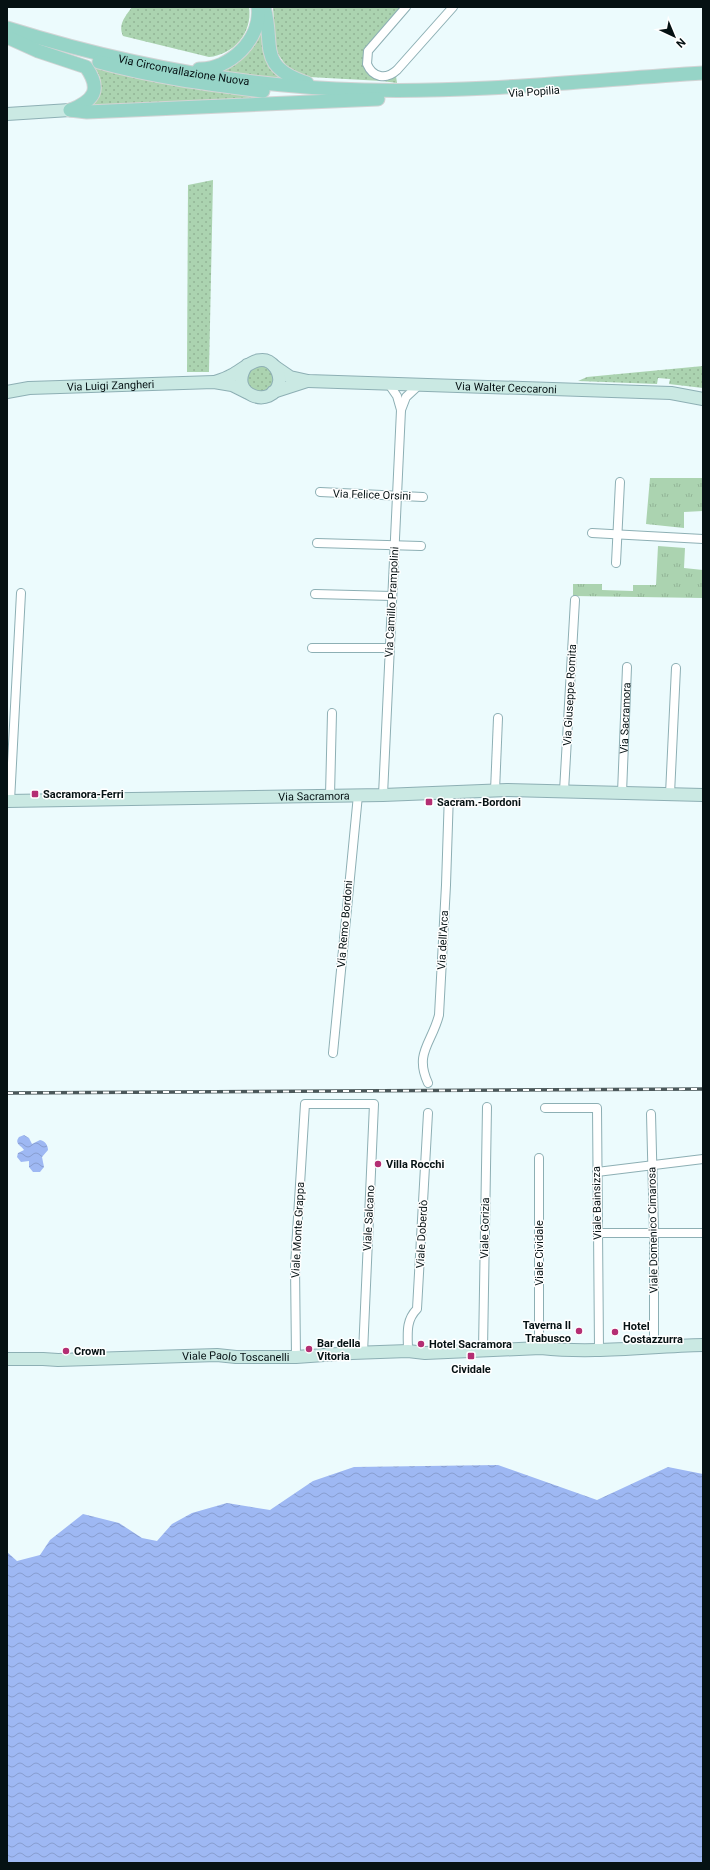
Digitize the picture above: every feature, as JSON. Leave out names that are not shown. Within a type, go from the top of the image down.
[{"type":"main road","points":[[135,62],[208,69],[222,64],[235,57],[251,38],[256,26],[258,7]]},
{"type":"main road","points":[[264,7],[269,51],[271,58],[277,67],[300,81],[318,87]]},
{"type":"main road","name":"Via Circonvallazione Nuova","points":[[7,28],[135,62],[187,72],[318,87],[364,94]]},
{"type":"main road","points":[[7,37],[38,51],[86,68],[95,83],[92,97],[84,104],[70,110]]},
{"type":"main road","name":"Via Circonvallazione Nuova","points":[[7,37],[131,71],[181,81],[272,92],[364,94]]},
{"type":"main road","name":"Via Popilia","points":[[364,94],[703,73]]},
{"type":"main road","name":"Via Popilia","points":[[364,94],[448,98],[703,81]]},
{"type":"main road","points":[[70,110],[87,112],[364,94]]},
{"type":"street","points":[[406,7],[368,51],[366,57],[369,69],[379,76],[392,75],[398,70],[453,7]]},
{"type":"street","points":[[7,114],[70,110]]},
{"type":"street","name":"Via Walter Ceccaroni","points":[[247,365],[252,362],[263,360],[290,376],[308,381],[388,382],[672,394],[703,399]]},
{"type":"street","points":[[246,392],[241,381],[243,370],[247,365]]},
{"type":"street","name":"Via Luigi Zangheri","points":[[214,382],[232,375],[247,365]]},
{"type":"street","points":[[273,392],[279,382],[277,370],[274,366]]},
{"type":"street","name":"Via Walter Ceccaroni","points":[[246,392],[251,396],[263,398],[273,392],[308,381]]},
{"type":"street","name":"Via Luigi Zangheri","points":[[7,392],[29,388],[214,382],[232,385],[246,392]]},
{"type":"street","name":"Via Camillo Prampolini","points":[[388,382],[397,396],[401,410]]},
{"type":"street","name":"Via Camillo Prampolini","points":[[383,795],[401,410],[406,397],[420,384]]},
{"type":"street","points":[[616,563],[620,482]]},
{"type":"street","name":"Via Felice Orsini","points":[[320,492],[423,497]]},
{"type":"street","points":[[592,533],[703,539]]},
{"type":"street","points":[[317,543],[421,546]]},
{"type":"street","points":[[9,801],[21,593]]},
{"type":"street","points":[[315,594],[392,596]]},
{"type":"street","name":"Via Giuseppe Romita","points":[[564,791],[575,600]]},
{"type":"street","points":[[312,648],[390,648]]},
{"type":"street","name":"Via Sacramora","points":[[622,794],[627,667]]},
{"type":"street","points":[[672,794],[676,668]]},
{"type":"street","points":[[672,794],[679,706]]},
{"type":"street","points":[[330,795],[332,713]]},
{"type":"street","points":[[495,791],[498,718]]},
{"type":"street","name":"Via Sacramora","points":[[9,801],[383,795],[495,791],[564,791],[622,794],[703,795]]},
{"type":"street","name":"Via dell'Arca","points":[[428,1083],[425,1076],[422,1057],[424,1048],[436,1028],[438,1015],[446,885],[449,793]]},
{"type":"street","name":"Via Remo Bordoni","points":[[333,1053],[358,795]]},
{"type":"street","name":"Viale Monte Grappa","points":[[296,1357],[295,1287],[305,1104]]},
{"type":"street","name":"Viale Salcano","points":[[305,1104],[374,1104],[363,1353]]},
{"type":"street","name":"Viale Gorizia","points":[[483,1350],[487,1107]]},
{"type":"street","name":"Viale Bainsizza","points":[[545,1108],[597,1108],[599,1349]]},
{"type":"street","name":"Viale Doberdò","points":[[408,1351],[407,1326],[413,1314],[418,1309],[428,1113]]},
{"type":"street","name":"Viale Domenico Cimarosa","points":[[651,1114],[654,1232],[654,1346]]},
{"type":"street","name":"Viale Cividale","points":[[539,1158],[539,1348]]},
{"type":"street","points":[[597,1172],[703,1159]]},
{"type":"street","points":[[598,1233],[703,1232]]},
{"type":"street","name":"Viale Paolo Toscanelli","points":[[7,1360],[43,1358],[58,1360],[218,1355],[236,1357],[296,1357],[408,1351],[425,1353],[539,1348],[599,1349],[703,1345]]},
{"type":"green space","points":[[132,7],[249,7],[248,26],[240,41],[233,47],[226,52],[209,57],[123,36],[121,28],[122,24]]},
{"type":"green space","points":[[273,7],[401,8],[365,54],[379,79],[387,80],[396,76],[397,83],[309,77],[289,70],[276,51]]},
{"type":"green space","points":[[261,23],[272,69],[281,79],[218,72]]},
{"type":"green space","points":[[93,66],[263,97],[263,99],[90,108],[97,98],[101,82],[100,77]]},
{"type":"green space","points":[[213,180],[209,372],[187,372],[188,185]]},
{"type":"green space","points":[[260,366],[269,370],[273,379],[269,388],[260,392],[251,388],[247,379],[251,370]]},
{"type":"green space","points":[[703,366],[703,388],[669,384],[670,379],[658,378],[657,384],[578,381],[587,377]]},
{"type":"green space","points":[[650,478],[703,478],[703,511],[684,512],[684,528],[646,524]]},
{"type":"green space","points":[[658,546],[685,548],[684,568],[703,570],[703,598],[573,596],[573,584],[602,584],[602,590],[633,591],[633,585],[656,585]]},
{"type":"water","points":[[24,1135],[29,1138],[32,1144],[40,1140],[45,1142],[47,1145],[48,1150],[42,1157],[44,1167],[40,1172],[33,1172],[29,1167],[29,1161],[21,1162],[17,1157],[18,1153],[24,1150],[17,1141],[19,1137]]},
{"type":"water","points":[[498,1465],[597,1500],[668,1467],[703,1474],[703,1863],[7,1863],[7,1552],[17,1561],[40,1555],[50,1540],[83,1514],[119,1523],[142,1538],[157,1541],[172,1524],[192,1513],[227,1503],[270,1510],[313,1481],[354,1467]]},
{"type":"railway","points":[[7,1093],[703,1089]]},
{"type":"place","name":"Sacramora-Ferri","points":[[35,794]]},
{"type":"place","name":"Sacram.-Bordoni","points":[[429,802]]},
{"type":"place","name":"Villa Rocchi","points":[[378,1164]]},
{"type":"place","name":"Taverna Il Trabusco","points":[[579,1331]]},
{"type":"place","name":"Hotel Costazzurra","points":[[615,1332]]},
{"type":"place","name":"Hotel Sacramora","points":[[421,1344]]},
{"type":"place","name":"Bar della Vitoria","points":[[309,1349]]},
{"type":"place","name":"Crown","points":[[66,1351]]},
{"type":"place","name":"Cividale","points":[[471,1356]]}]
